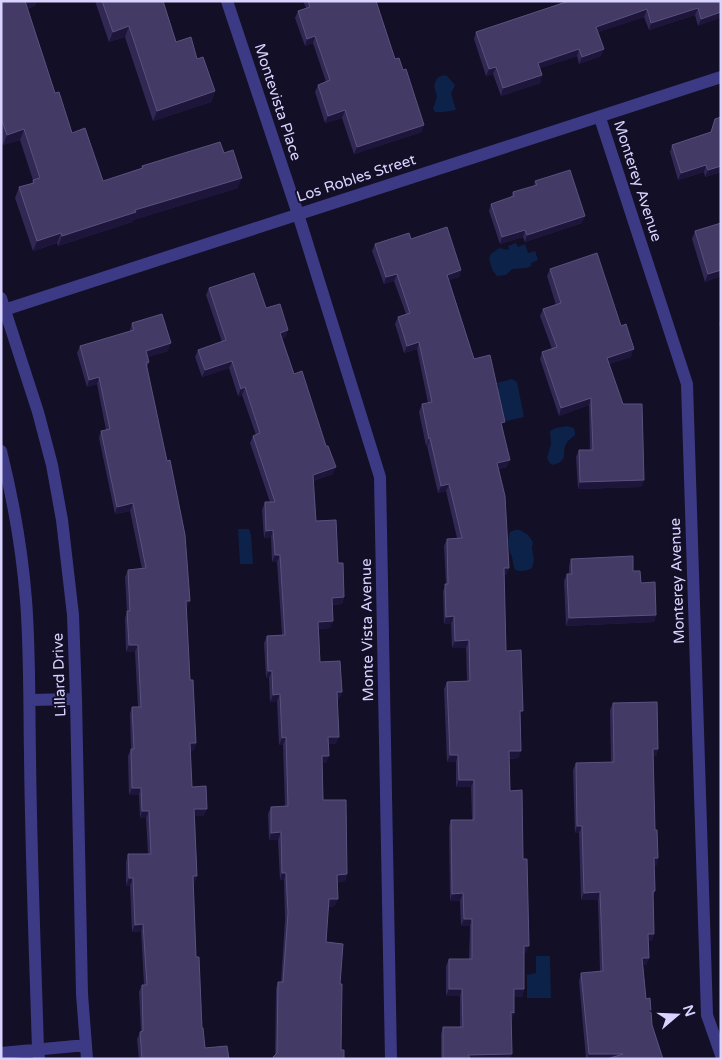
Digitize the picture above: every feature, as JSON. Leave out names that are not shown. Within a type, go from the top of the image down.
[{"type":"street","name":"Montevista Place","points":[[227,1],[298,214]]},
{"type":"street","name":"Los Robles Street","points":[[2,307],[600,118],[721,77]]},
{"type":"street","name":"Monterey Avenue","points":[[600,118],[687,384],[707,1015],[721,1055]]},
{"type":"street","name":"Monte Vista Avenue","points":[[298,214],[380,477],[391,1059]]},
{"type":"street","name":"Lillard Drive","points":[[2,307],[38,412],[52,465],[62,520],[73,615],[82,994],[87,1059]]},
{"type":"street","name":"Lillard Drive","points":[[1,450],[10,486],[21,552],[26,601],[38,1054]]},
{"type":"street","points":[[30,700],[76,699]]},
{"type":"street","points":[[1,1053],[38,1054],[86,1045]]},
{"type":"water","points":[[445,75],[455,85],[451,94],[456,110],[435,112],[433,108],[437,97],[434,87],[435,83],[438,77]]},
{"type":"water","points":[[516,243],[518,247],[525,244],[528,253],[535,251],[538,260],[531,263],[531,266],[527,268],[512,269],[506,275],[497,276],[489,259],[491,254],[499,248],[509,250],[508,246]]},
{"type":"water","points":[[512,379],[517,382],[524,417],[507,421],[504,419],[494,393],[499,388],[497,383]]},
{"type":"water","points":[[567,426],[574,428],[575,435],[566,444],[563,459],[552,465],[547,458],[551,444],[550,431]]},
{"type":"water","points":[[238,529],[249,529],[253,564],[240,564]]},
{"type":"water","points":[[520,530],[528,535],[533,542],[534,560],[532,568],[521,571],[515,570],[508,542],[510,532]]},
{"type":"water","points":[[536,956],[550,956],[551,998],[527,998],[527,975],[536,973]]},
{"type":"building","points":[[1,1],[25,1],[55,93],[59,92],[72,133],[85,128],[103,181],[143,168],[142,166],[220,142],[224,153],[233,150],[242,178],[135,210],[136,212],[62,236],[61,233],[37,241],[19,187],[34,183],[33,180],[40,178],[24,129],[7,135],[1,118]]},
{"type":"building","points":[[102,1],[163,1],[176,42],[191,37],[197,59],[203,57],[215,91],[157,111],[129,26],[113,32]]},
{"type":"building","points":[[308,1],[376,1],[395,59],[399,58],[403,70],[406,69],[424,125],[357,147],[345,110],[328,116],[318,85],[330,80],[315,36],[307,39],[298,11],[310,7]]},
{"type":"building","points":[[569,1],[721,1],[721,12],[701,19],[698,8],[651,23],[647,9],[596,27],[604,49],[582,57],[579,49],[538,63],[542,75],[503,88],[496,67],[489,69],[476,32]]},
{"type":"building","points":[[721,117],[721,166],[708,170],[706,165],[681,173],[672,145],[711,132],[715,119]]},
{"type":"building","points":[[570,170],[585,216],[527,235],[525,230],[502,237],[491,204],[514,196],[513,192],[537,185],[535,181]]},
{"type":"building","points":[[721,223],[721,270],[708,274],[695,231]]},
{"type":"building","points":[[447,227],[461,270],[447,275],[474,359],[490,355],[505,422],[501,423],[510,460],[497,463],[505,496],[509,568],[504,568],[506,651],[521,650],[523,711],[520,711],[521,751],[509,751],[510,791],[522,790],[523,859],[527,859],[529,946],[524,946],[524,989],[514,989],[514,1013],[511,1012],[512,1054],[468,1055],[470,1058],[443,1058],[443,1027],[463,1027],[462,989],[449,989],[449,959],[472,959],[472,919],[464,919],[463,893],[452,894],[451,820],[474,820],[474,780],[459,780],[458,755],[450,755],[447,682],[470,681],[469,640],[455,641],[454,616],[446,617],[445,584],[448,584],[447,539],[462,538],[449,484],[441,486],[429,439],[422,404],[432,402],[419,342],[407,346],[398,317],[410,313],[397,274],[386,277],[375,244],[409,233],[411,239]]},
{"type":"building","points":[[597,253],[621,326],[626,324],[634,349],[607,358],[623,404],[642,404],[644,480],[580,482],[579,450],[593,450],[591,398],[561,408],[542,352],[557,347],[543,309],[561,303],[550,269]]},
{"type":"building","points":[[254,273],[266,308],[280,304],[288,330],[280,333],[294,374],[302,371],[326,446],[328,446],[336,467],[313,475],[316,521],[336,520],[338,563],[343,563],[344,597],[332,598],[333,621],[318,622],[320,662],[340,661],[342,692],[337,692],[339,737],[328,737],[329,756],[322,756],[323,800],[346,800],[347,874],[337,875],[338,899],[329,899],[326,942],[343,944],[340,984],[342,984],[341,1050],[344,1050],[344,1059],[274,1059],[273,1057],[277,1053],[278,982],[283,982],[288,913],[286,873],[282,873],[281,832],[271,833],[271,807],[288,806],[286,737],[282,738],[280,694],[273,695],[272,671],[268,671],[267,636],[285,635],[280,555],[275,555],[273,530],[266,531],[265,502],[275,502],[253,436],[260,433],[245,387],[241,389],[232,361],[205,370],[198,350],[226,340],[209,288]]},
{"type":"building","points":[[162,314],[171,343],[146,351],[149,362],[146,363],[167,461],[170,460],[185,535],[190,601],[186,601],[190,680],[193,680],[196,743],[190,743],[192,787],[206,786],[207,809],[194,809],[197,876],[193,876],[196,957],[199,957],[202,1028],[205,1048],[227,1046],[229,1059],[142,1059],[140,1032],[143,1031],[142,985],[147,985],[143,924],[135,925],[133,878],[129,878],[128,854],[151,854],[149,811],[142,811],[141,788],[132,788],[131,749],[134,749],[132,707],[141,707],[138,645],[129,645],[127,611],[130,611],[128,570],[146,568],[133,503],[117,507],[101,431],[110,429],[99,377],[89,380],[80,346],[134,330],[132,323]]},
{"type":"building","points":[[633,556],[633,571],[640,571],[641,583],[655,582],[656,615],[569,618],[567,574],[572,574],[571,559]]},
{"type":"building","points":[[657,702],[658,749],[653,749],[655,830],[657,830],[658,858],[654,858],[654,934],[648,934],[649,958],[642,958],[646,999],[650,998],[652,1025],[663,1059],[607,1059],[623,1054],[589,1054],[581,973],[603,971],[600,892],[584,893],[582,826],[577,826],[576,763],[614,762],[613,703]]}]
